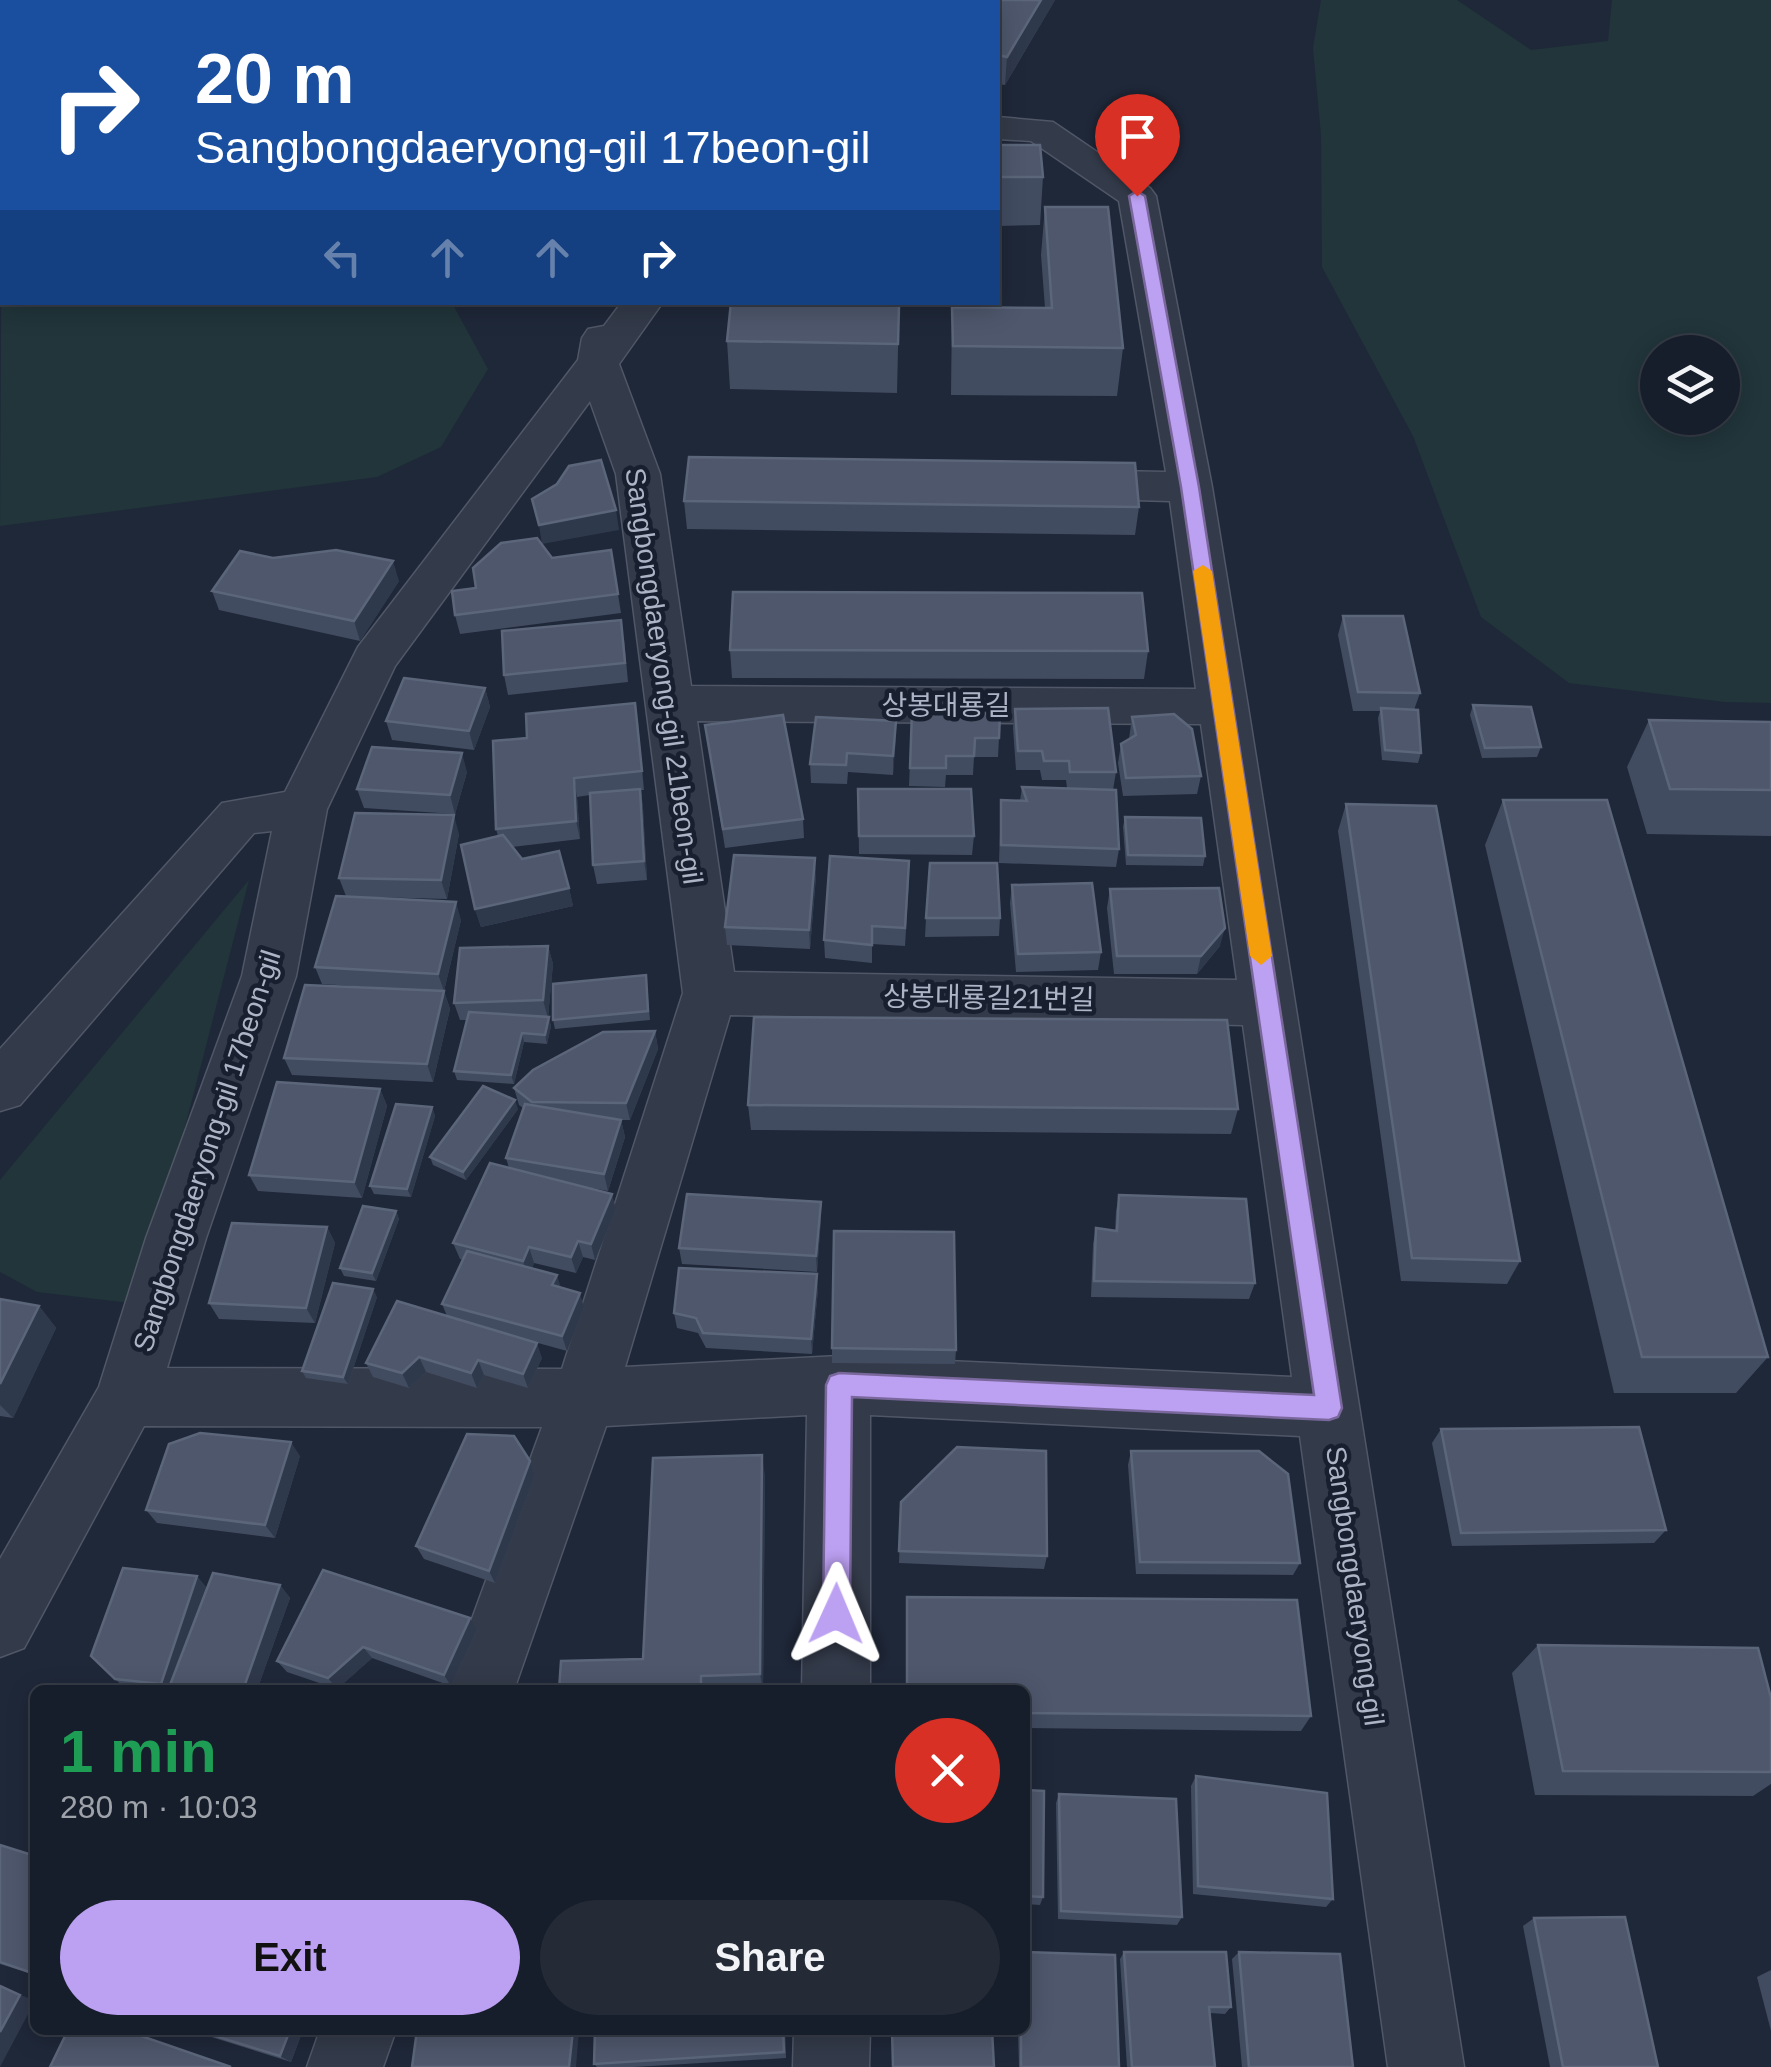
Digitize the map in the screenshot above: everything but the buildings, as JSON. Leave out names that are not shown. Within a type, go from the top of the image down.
[{"type":"street","name":"Sangbongdaeryong-gil","points":[[1000,128],[1040,130],[1137,196],[1190,487],[1224,707],[1426,2067]]},
{"type":"street","name":"Sangbongdaeryong-gil 17beon-gil","points":[[600,305],[605,315],[598,364],[376,658],[302,809],[268,976],[176,1238],[127,1397],[584,1398],[839,1385],[1329,1408]]},
{"type":"street","points":[[598,364],[642,305]]},
{"type":"street","name":"Sangbongdaeryong-gil 21beon-gil","points":[[598,364],[658,475],[669,703],[710,992]]},
{"type":"street","points":[[1013,483],[1190,487]]},
{"type":"street","name":"상봉대룡길","points":[[669,703],[1224,707]]},
{"type":"street","points":[[0,1088],[240,816],[302,809]]},
{"type":"street","points":[[482,1685],[584,1398],[710,992]]},
{"type":"street","name":"상봉대룡길21번길","points":[[710,992],[1268,1003]]},
{"type":"street","points":[[836,1685],[839,1385]]},
{"type":"street","points":[[0,1624],[127,1397]]},
{"type":"street","points":[[345,2067],[356,2035]]},
{"type":"street","points":[[831,2067],[832,2035]]},
{"type":"green space","points":[[1321,0],[1457,0],[1531,50],[1608,41],[1612,0],[1771,0],[1771,703],[1725,702],[1569,683],[1481,617],[1413,436],[1322,267],[1321,135],[1313,48]]},
{"type":"green space","points":[[1,305],[453,305],[488,369],[441,447],[377,477],[0,526]]},
{"type":"green space","points":[[249,880],[139,1304],[37,1292],[0,1272],[0,1180]]},
{"type":"slow traffic","points":[[1203,571],[1261,956]]},
{"type":"route","points":[[836,1614],[839,1385],[1329,1408],[1190,487],[1137,196]]}]
